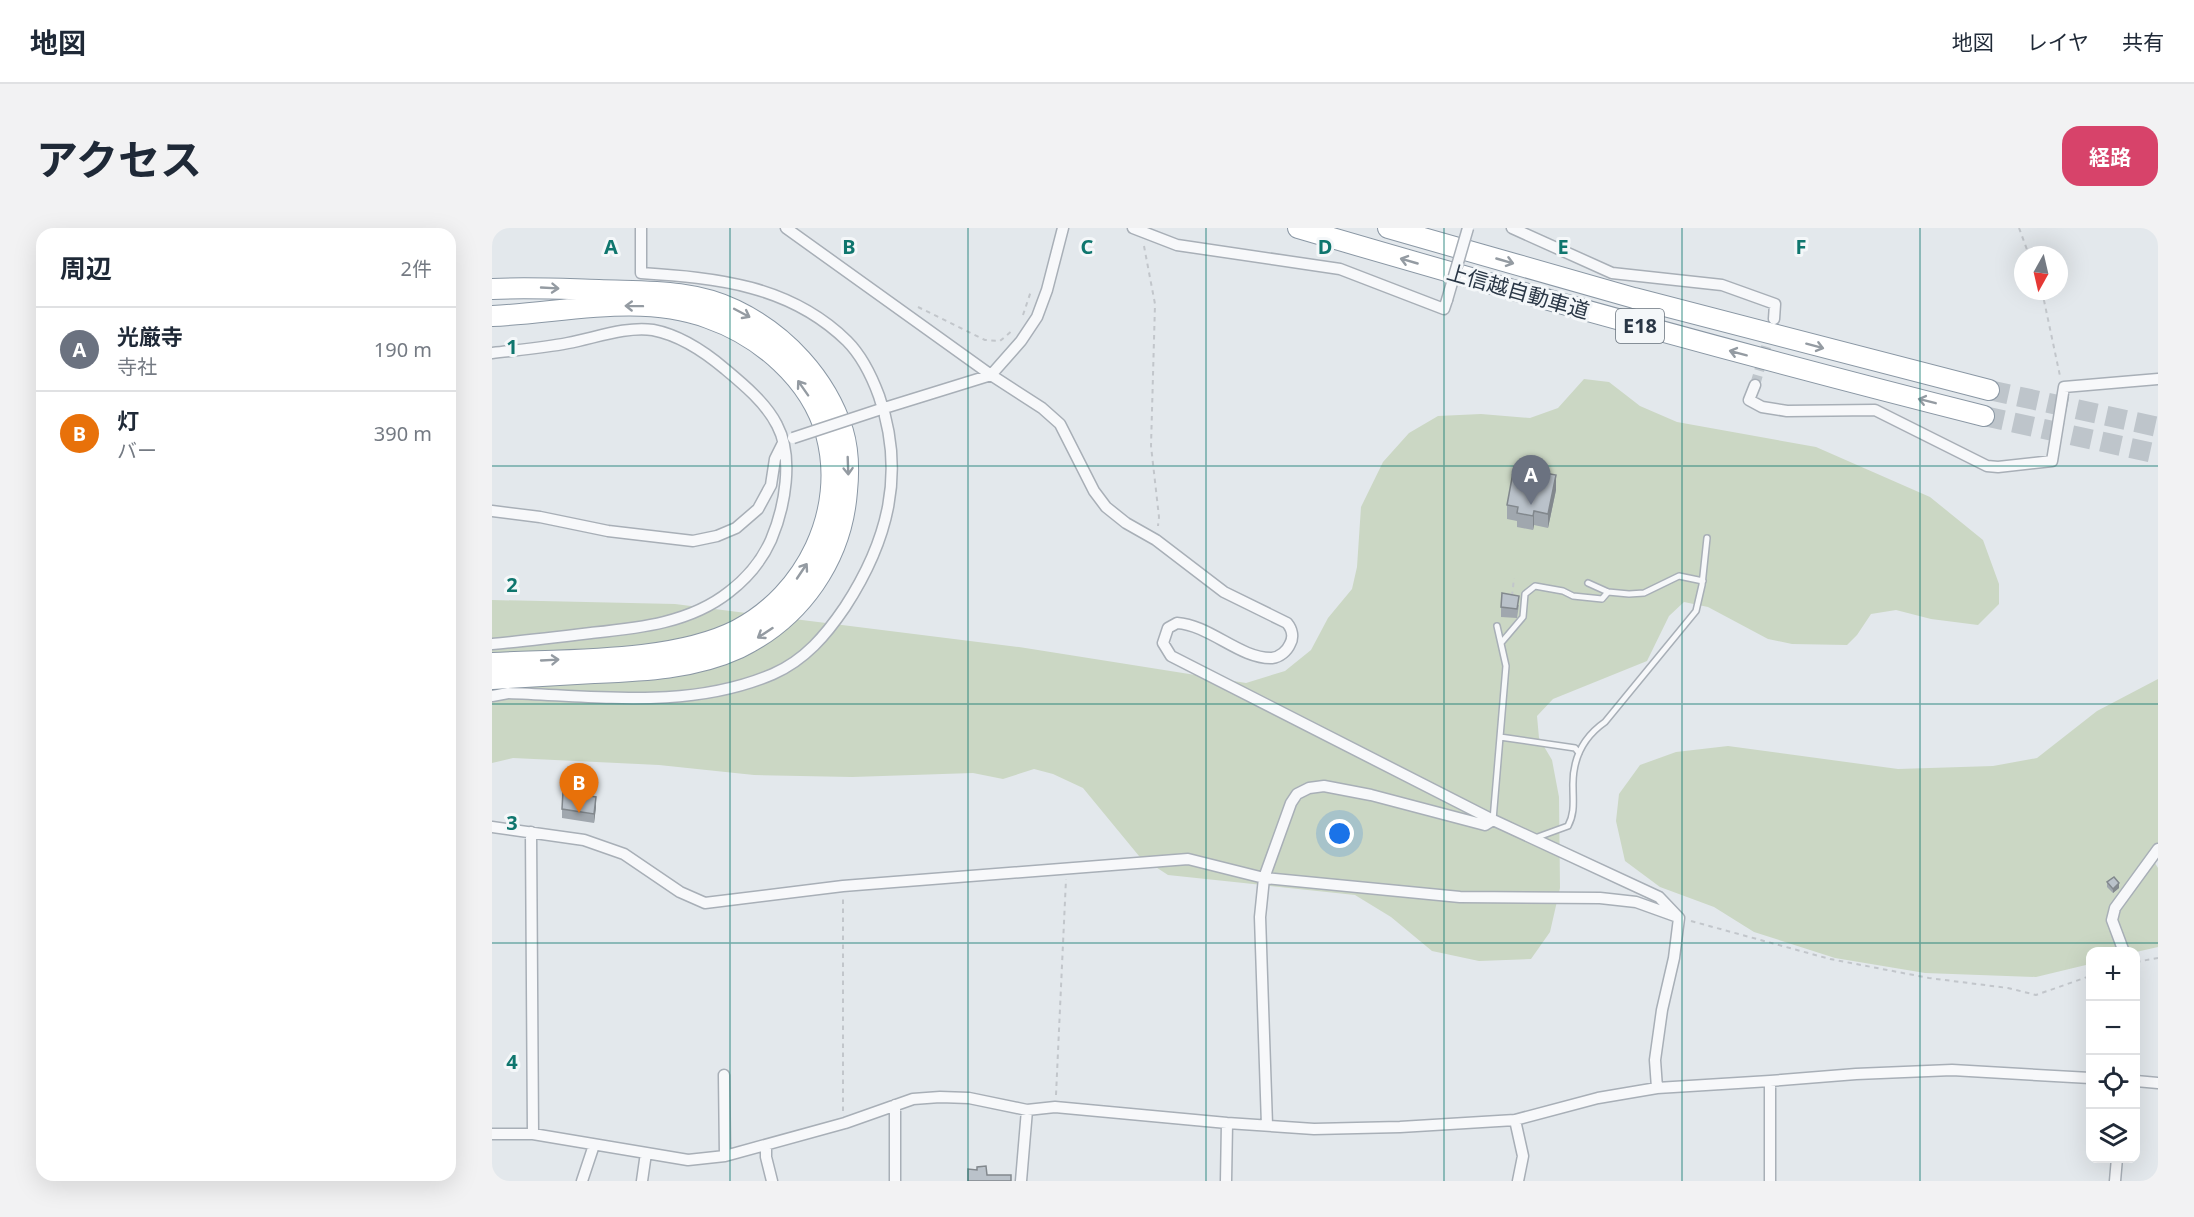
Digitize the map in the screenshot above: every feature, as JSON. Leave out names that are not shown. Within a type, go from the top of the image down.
[{"type":"highway","name":"上信越自動車道","points":[[1298,228],[1808,372],[1984,416]]},
{"type":"highway","name":"上信越自動車道","points":[[1388,228],[1645,301],[1989,390]]},
{"type":"highway","points":[[492,289],[521,287],[661,291],[709,300],[740,312],[775,334],[795,352],[825,391],[844,433],[849,475],[843,521],[836,545],[826,566],[798,605],[760,636],[739,648],[714,657],[667,668],[492,679]]},
{"type":"highway","points":[[492,316],[643,306],[685,311],[726,324],[746,334],[780,362],[796,378],[808,395],[826,434],[831,474],[827,515],[812,555],[801,573],[781,597],[756,618],[738,629],[716,639],[667,651],[610,657],[492,663]]},
{"type":"street","points":[[492,696],[508,693],[650,699],[686,697],[744,684],[774,674],[797,660],[818,643],[851,597],[879,542],[888,510],[893,468],[891,440],[880,409],[874,382],[849,343],[829,326],[784,299],[728,281],[696,276],[641,273],[642,228]]},
{"type":"street","points":[[786,228],[991,375],[1042,408],[1060,424],[1094,491],[1106,507],[1126,523],[1156,540],[1224,592],[1287,623],[1292,632],[1288,648],[1274,658],[1253,654],[1199,628],[1176,623],[1168,628],[1163,643],[1172,656],[1493,820],[1659,897],[1679,918]]},
{"type":"street","points":[[492,511],[608,531],[693,541],[717,536],[736,528],[758,509],[771,484],[775,459],[788,439],[991,375],[1021,341],[1037,317],[1047,290],[1063,228]]},
{"type":"street","points":[[1133,228],[1177,245],[1340,269],[1444,309],[1468,228]]},
{"type":"street","points":[[1512,228],[1612,273],[1722,285],[1775,304],[1774,319]]},
{"type":"street","points":[[492,353],[550,346],[629,330],[654,330],[699,350],[736,378],[766,409],[788,439],[783,494],[770,540],[761,558],[728,593],[686,616],[661,624],[492,644]]},
{"type":"street","points":[[1755,385],[1749,400],[1762,406],[1787,411],[1875,410],[1987,466],[1998,467],[2052,461],[2064,387],[2158,379]]},
{"type":"street","points":[[1267,1125],[1260,917],[1264,878],[1291,803],[1297,794],[1309,788],[1324,786],[1371,795],[1485,825],[1493,820]]},
{"type":"street","points":[[492,827],[584,840],[624,854],[680,892],[705,903],[843,886],[1188,859],[1264,878],[1460,897],[1600,898],[1636,902],[1679,918]]},
{"type":"street","points":[[531,832],[532,1134]]},
{"type":"street","points":[[2122,947],[2112,920],[2115,908],[2158,849]]},
{"type":"street","points":[[1657,1088],[1655,1060],[1679,918]]},
{"type":"street","points":[[492,1134],[532,1134],[688,1160],[725,1156],[845,1123],[913,1099],[940,1097],[969,1098],[1027,1110],[1055,1107],[1314,1129],[1515,1120],[1598,1098],[1657,1088],[1856,1074],[1952,1070],[2086,1078]]},
{"type":"street","points":[[724,1075],[725,1156]]},
{"type":"street","points":[[1770,1081],[1770,1181]]},
{"type":"street","points":[[2140,1082],[2158,1083]]},
{"type":"street","points":[[895,1105],[895,1181]]},
{"type":"street","points":[[1021,1181],[1027,1110]]},
{"type":"street","points":[[1515,1120],[1523,1156],[1518,1181]]},
{"type":"street","points":[[1226,1181],[1227,1123]]},
{"type":"street","points":[[582,1181],[594,1145]]},
{"type":"street","points":[[766,1145],[765,1157],[772,1181]]},
{"type":"street","points":[[642,1181],[646,1153]]},
{"type":"street","points":[[2115,1181],[2117,1163]]},
{"type":"lane","points":[[1533,839],[1568,826],[1572,819],[1574,805],[1575,759],[1593,731],[1605,722],[1696,611],[1703,581],[1707,538]]},
{"type":"lane","points":[[1588,583],[1608,592],[1629,594],[1644,593],[1679,576],[1703,581]]},
{"type":"lane","points":[[1501,643],[1523,617],[1525,594],[1535,586],[1563,591],[1573,596],[1602,599],[1608,592]]},
{"type":"lane","points":[[1493,820],[1506,666],[1497,626]]},
{"type":"lane","points":[[1500,737],[1575,748],[1579,753]]},
{"type":"path","points":[[2019,228],[2026,246]]},
{"type":"path","points":[[1155,249],[1144,246],[1155,304],[1151,446],[1159,517],[1156,540]]},
{"type":"path","points":[[1022,316],[1031,291]]},
{"type":"path","points":[[2044,300],[2058,372],[2064,387]]},
{"type":"path","points":[[902,310],[910,304],[928,310],[993,342],[1007,337],[1018,324]]},
{"type":"path","points":[[1512,602],[1514,578]]},
{"type":"path","points":[[1055,1107],[1067,867]]},
{"type":"path","points":[[843,886],[842,1106],[845,1123]]},
{"type":"path","points":[[1679,918],[1830,959],[1929,978],[2008,988],[2036,995],[2086,978]]},
{"type":"path","points":[[2140,961],[2158,958]]},
{"type":"green space","points":[[1584,379],[1609,382],[1640,406],[1677,422],[1816,447],[1930,497],[1983,540],[1999,584],[1999,604],[1978,625],[1931,619],[1896,610],[1871,614],[1847,645],[1792,644],[1768,639],[1708,607],[1684,602],[1669,616],[1647,661],[1553,699],[1537,716],[1539,738],[1552,760],[1559,797],[1560,888],[1550,932],[1531,959],[1479,961],[1432,951],[1391,917],[1355,895],[1168,875],[1139,856],[1083,788],[1053,774],[1034,769],[1003,779],[973,773],[852,777],[754,775],[659,765],[513,758],[492,763],[492,600],[675,604],[1019,647],[1246,683],[1285,671],[1311,650],[1328,618],[1352,589],[1357,567],[1361,507],[1383,462],[1409,433],[1438,416],[1481,414],[1530,418],[1558,408]]},
{"type":"green space","points":[[2158,679],[2158,849],[2150,855],[2158,868],[2158,947],[2140,951],[2140,947],[2086,947],[2086,965],[2036,977],[1925,973],[1835,958],[1754,932],[1714,907],[1660,887],[1625,861],[1616,821],[1619,794],[1640,765],[1676,752],[1728,746],[1898,769],[1993,766],[2037,758],[2097,711]]},
{"type":"building","points":[[1514,467],[1556,475],[1548,514],[1534,511],[1533,516],[1517,513],[1518,507],[1507,505]]},
{"type":"building","points":[[1502,593],[1519,596],[1517,609],[1501,607]]},
{"type":"building","points":[[563,791],[576,791],[576,794],[596,797],[594,814],[562,809]]},
{"type":"building","points":[[2114,877],[2119,883],[2113,889],[2107,882]]},
{"type":"building","points":[[986,1166],[987,1175],[1011,1175],[1011,1181],[968,1181],[968,1169],[977,1170],[977,1167]]},
{"type":"tunnel","points":[[1755,385],[1771,330]]},
{"type":"tunnel","points":[[1989,390],[2158,427]]},
{"type":"tunnel","points":[[1984,416],[2158,454]]},
{"type":"place","name":"光厳寺","points":[[1531,505]]},
{"type":"place","name":"灯","points":[[579,813]]}]
